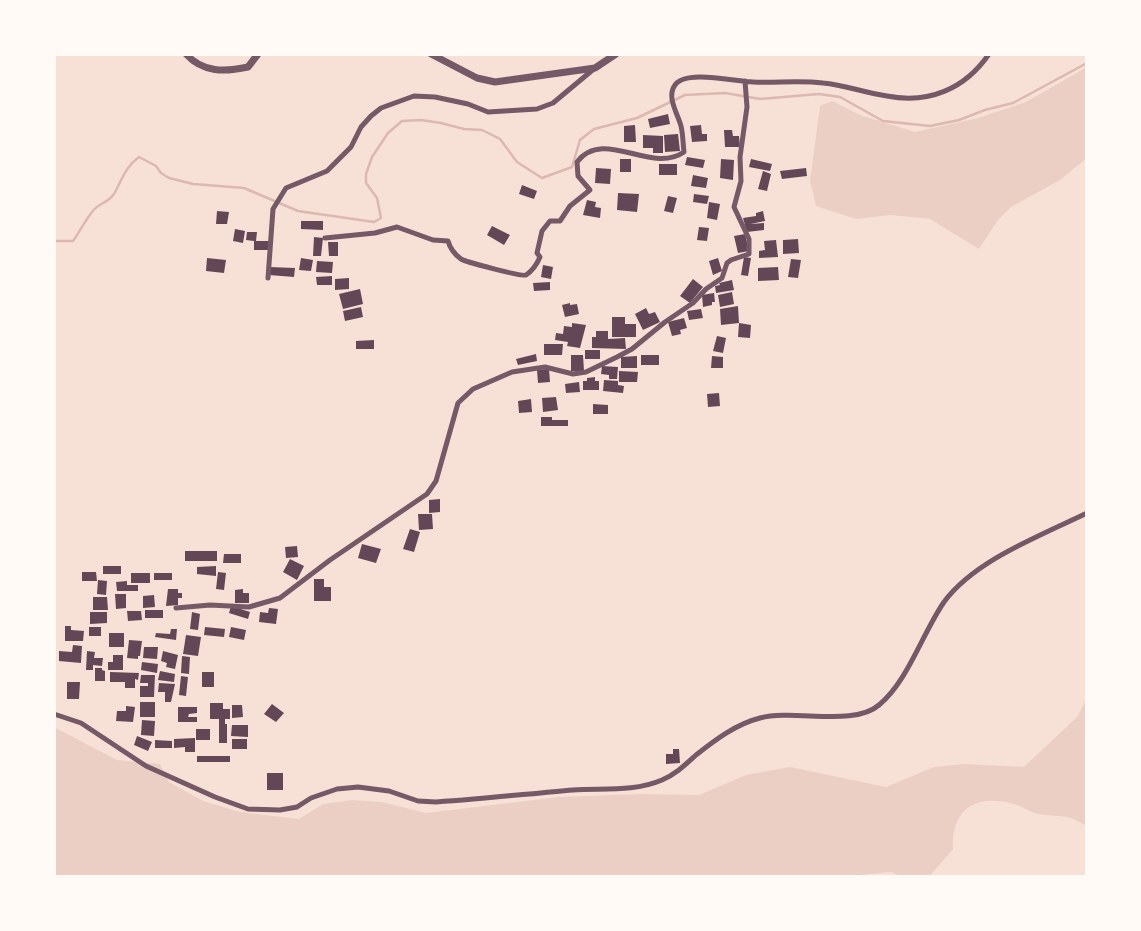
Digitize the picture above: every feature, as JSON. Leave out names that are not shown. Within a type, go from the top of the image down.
[{"type":"street","points":[[186,54],[194,62],[214,71],[230,71],[248,67],[258,54]]},
{"type":"street","points":[[430,54],[477,78],[495,82],[595,68]]},
{"type":"street","points":[[268,278],[275,202],[286,188],[327,171],[351,147],[361,127],[381,108],[414,96],[468,104],[488,112],[537,109],[553,103],[616,54]]},
{"type":"street","points":[[325,238],[375,233],[397,227],[433,240],[448,241],[450,249],[472,265],[499,268],[519,276],[526,275],[540,257],[537,253],[542,231],[550,220],[560,221],[570,206],[590,190],[578,176],[577,162],[582,156],[593,149],[607,148],[655,158],[676,157],[684,152],[680,123],[673,110],[673,87],[684,79],[709,77],[745,81],[823,83],[890,97],[928,97],[954,88],[969,79],[989,54]]},
{"type":"street","points":[[176,608],[222,605],[249,607],[280,598],[330,560],[427,494],[436,481],[458,403],[473,388],[512,372],[545,367],[573,374],[586,372],[617,357],[632,349],[693,303],[706,289],[722,278],[727,263],[749,254],[749,239],[734,207],[741,181],[740,157],[747,107],[745,81]]},
{"type":"street","points":[[54,715],[81,723],[146,766],[247,809],[289,808],[337,789],[358,787],[389,790],[418,801],[436,802],[575,790],[612,790],[651,784],[679,771],[713,742],[747,722],[778,715],[858,716],[878,707],[899,683],[942,605],[961,582],[993,560],[1087,513]]},
{"type":"shaded area","points":[[1087,67],[1087,158],[1060,180],[1011,207],[998,220],[979,249],[930,219],[891,215],[856,219],[816,206],[810,181],[820,106],[832,101],[860,115],[915,132],[978,118],[1026,102]]},
{"type":"shaded area","points":[[1087,697],[1087,826],[1069,818],[1042,815],[1000,801],[977,803],[961,815],[953,835],[953,849],[929,877],[902,877],[891,872],[841,877],[54,877],[54,727],[117,760],[160,764],[169,782],[203,801],[240,812],[299,819],[323,804],[352,800],[382,802],[426,813],[559,797],[699,795],[746,775],[790,767],[886,787],[934,767],[964,764],[1024,767],[1078,716]]},
{"type":"building","points":[[668,114],[670,124],[650,128],[648,119]]},
{"type":"building","points":[[635,125],[636,142],[624,142],[624,126]]},
{"type":"building","points":[[701,125],[702,134],[707,134],[707,141],[692,142],[690,126]]},
{"type":"building","points":[[724,130],[732,130],[733,136],[739,136],[740,147],[725,147]]},
{"type":"building","points":[[678,134],[680,151],[665,152],[664,135]]},
{"type":"building","points":[[643,135],[663,136],[663,153],[653,153],[653,148],[643,148]]},
{"type":"building","points":[[687,157],[705,160],[703,168],[685,165]]},
{"type":"building","points":[[620,159],[631,159],[631,172],[620,172]]},
{"type":"building","points":[[721,159],[734,160],[733,180],[720,178]]},
{"type":"building","points":[[751,159],[772,164],[770,171],[749,167]]},
{"type":"building","points":[[659,164],[677,164],[677,175],[659,175]]},
{"type":"building","points":[[596,168],[611,169],[610,184],[595,183]]},
{"type":"building","points":[[806,168],[807,176],[782,179],[780,171]]},
{"type":"building","points":[[763,171],[771,174],[767,191],[758,189]]},
{"type":"building","points":[[693,175],[708,178],[706,188],[691,186]]},
{"type":"building","points":[[522,185],[537,191],[534,199],[519,194]]},
{"type":"building","points":[[618,193],[639,194],[637,212],[617,210]]},
{"type":"building","points":[[694,194],[709,196],[707,204],[693,202]]},
{"type":"building","points":[[668,196],[677,198],[673,213],[664,211]]},
{"type":"building","points":[[587,200],[596,202],[595,207],[601,208],[600,218],[583,215]]},
{"type":"building","points":[[709,202],[720,204],[717,220],[707,218]]},
{"type":"building","points":[[217,211],[229,212],[227,224],[216,224]]},
{"type":"building","points":[[763,211],[765,221],[750,224],[764,223],[764,230],[747,232],[743,218],[756,216],[756,213]]},
{"type":"building","points":[[301,221],[323,221],[323,230],[301,229]]},
{"type":"building","points":[[492,226],[510,235],[504,245],[487,235]]},
{"type":"building","points":[[699,227],[709,228],[707,241],[697,240]]},
{"type":"building","points":[[235,229],[245,231],[243,243],[233,241]]},
{"type":"building","points":[[247,232],[257,232],[256,241],[269,241],[269,250],[254,250],[254,241],[246,240]]},
{"type":"building","points":[[745,234],[749,251],[738,253],[734,236]]},
{"type":"building","points":[[314,237],[323,238],[321,256],[313,256]]},
{"type":"building","points":[[798,239],[799,253],[783,254],[783,240]]},
{"type":"building","points":[[776,240],[778,257],[759,258],[759,251],[765,250],[764,241]]},
{"type":"building","points":[[328,242],[338,242],[338,256],[329,256]]},
{"type":"building","points":[[744,257],[751,258],[748,276],[741,275]]},
{"type":"building","points":[[207,258],[226,260],[224,273],[206,271]]},
{"type":"building","points":[[301,258],[313,260],[311,271],[299,270]]},
{"type":"building","points":[[718,258],[722,271],[713,275],[709,261]]},
{"type":"building","points":[[791,259],[801,260],[798,278],[788,277]]},
{"type":"building","points":[[317,261],[333,262],[332,273],[316,272]]},
{"type":"building","points":[[543,265],[553,267],[551,279],[541,277]]},
{"type":"building","points":[[270,267],[295,268],[294,277],[269,275]]},
{"type":"building","points":[[778,267],[779,280],[758,281],[758,268]]},
{"type":"building","points":[[332,276],[332,285],[317,285],[316,277]]},
{"type":"building","points":[[349,278],[349,289],[335,290],[335,279]]},
{"type":"building","points":[[693,279],[703,287],[690,303],[680,296]]},
{"type":"building","points":[[732,280],[734,290],[716,293],[715,286]]},
{"type":"building","points":[[550,282],[550,290],[534,291],[533,283]]},
{"type":"building","points":[[360,289],[363,304],[343,309],[339,294]]},
{"type":"building","points":[[732,292],[734,304],[720,307],[718,295]]},
{"type":"building","points":[[714,293],[715,302],[703,307],[702,295]]},
{"type":"building","points":[[577,304],[579,314],[565,317],[562,305]]},
{"type":"building","points":[[738,306],[739,323],[721,325],[720,309]]},
{"type":"building","points":[[361,307],[363,317],[345,321],[343,311]]},
{"type":"building","points":[[646,308],[649,314],[655,312],[660,322],[643,330],[635,314]]},
{"type":"building","points":[[701,309],[703,318],[689,320],[687,311]]},
{"type":"building","points":[[612,317],[625,317],[625,324],[636,324],[636,337],[612,337]]},
{"type":"building","points":[[684,318],[687,328],[680,330],[681,334],[672,336],[668,322]]},
{"type":"building","points":[[572,323],[586,325],[580,348],[555,340],[556,333],[563,334],[564,326],[572,327]]},
{"type":"building","points":[[739,323],[751,325],[750,338],[738,337]]},
{"type":"building","points":[[596,331],[608,331],[608,339],[625,338],[626,349],[592,348],[592,337],[596,337]]},
{"type":"building","points":[[717,336],[726,338],[723,353],[713,351]]},
{"type":"building","points":[[374,340],[374,349],[356,349],[356,341]]},
{"type":"building","points":[[544,344],[563,344],[562,355],[544,355]]},
{"type":"building","points":[[585,350],[600,350],[600,359],[585,359]]},
{"type":"building","points":[[536,354],[537,361],[518,365],[516,359]]},
{"type":"building","points":[[571,355],[583,355],[584,371],[571,371]]},
{"type":"building","points":[[641,355],[659,355],[659,365],[641,365]]},
{"type":"building","points":[[637,356],[637,368],[621,368],[621,357]]},
{"type":"building","points":[[712,356],[723,357],[723,368],[711,368]]},
{"type":"building","points":[[602,366],[618,367],[617,379],[609,379],[609,375],[601,374]]},
{"type":"building","points":[[549,369],[550,382],[538,383],[537,370]]},
{"type":"building","points":[[619,371],[638,372],[637,382],[619,382]]},
{"type":"building","points":[[595,377],[595,381],[599,381],[599,390],[583,390],[583,381]]},
{"type":"building","points":[[604,380],[618,381],[618,385],[624,386],[623,393],[603,391]]},
{"type":"building","points":[[579,382],[580,392],[566,393],[565,384]]},
{"type":"building","points":[[719,393],[720,406],[708,407],[707,394]]},
{"type":"building","points":[[556,397],[558,410],[543,412],[542,398]]},
{"type":"building","points":[[531,399],[532,412],[519,413],[518,401]]},
{"type":"building","points":[[593,404],[608,405],[608,414],[593,414]]},
{"type":"building","points":[[541,417],[568,420],[568,426],[541,426]]},
{"type":"building","points":[[440,499],[440,512],[429,513],[429,500]]},
{"type":"building","points":[[418,514],[432,514],[433,529],[419,530]]},
{"type":"building","points":[[410,529],[420,532],[414,552],[403,549]]},
{"type":"building","points":[[362,544],[381,549],[376,563],[358,558]]},
{"type":"building","points":[[297,546],[298,557],[286,558],[285,547]]},
{"type":"building","points":[[185,551],[217,551],[217,561],[185,561]]},
{"type":"building","points":[[224,554],[241,554],[241,563],[223,563]]},
{"type":"building","points":[[290,559],[304,566],[297,580],[283,572]]},
{"type":"building","points":[[103,566],[121,566],[121,574],[103,574]]},
{"type":"building","points":[[216,566],[216,576],[197,574],[197,567]]},
{"type":"building","points":[[82,572],[96,572],[97,581],[82,581]]},
{"type":"building","points":[[218,572],[226,573],[224,590],[216,589]]},
{"type":"building","points":[[131,573],[150,573],[150,583],[131,583]]},
{"type":"building","points":[[154,573],[172,573],[172,580],[154,580]]},
{"type":"building","points":[[314,579],[324,579],[324,587],[331,587],[331,601],[314,601]]},
{"type":"building","points":[[98,580],[107,581],[106,595],[97,594]]},
{"type":"building","points":[[127,581],[127,585],[138,585],[138,591],[117,591],[116,582]]},
{"type":"building","points":[[168,589],[178,589],[178,593],[182,593],[182,598],[178,598],[178,605],[166,606]]},
{"type":"building","points":[[243,589],[243,593],[249,593],[249,603],[235,603],[235,590]]},
{"type":"building","points":[[115,594],[126,594],[126,608],[116,609]]},
{"type":"building","points":[[154,595],[155,607],[143,608],[143,596]]},
{"type":"building","points":[[93,597],[107,597],[108,610],[93,610]]},
{"type":"building","points":[[231,606],[250,612],[248,619],[229,613]]},
{"type":"building","points":[[269,608],[278,609],[276,624],[259,622],[260,612],[268,613]]},
{"type":"building","points":[[145,610],[163,610],[163,618],[145,618]]},
{"type":"building","points":[[127,611],[141,611],[142,620],[128,621]]},
{"type":"building","points":[[90,612],[107,612],[107,623],[90,624]]},
{"type":"building","points":[[192,612],[200,614],[198,630],[190,629]]},
{"type":"building","points":[[65,626],[71,626],[71,630],[84,631],[83,641],[65,641]]},
{"type":"building","points":[[89,627],[101,627],[101,636],[89,636]]},
{"type":"building","points":[[205,627],[225,629],[224,637],[204,635]]},
{"type":"building","points":[[231,627],[246,630],[244,640],[229,637]]},
{"type":"building","points":[[171,629],[177,629],[176,640],[155,637],[156,633],[170,634]]},
{"type":"building","points":[[109,633],[124,633],[124,647],[109,647]]},
{"type":"building","points":[[186,635],[201,637],[198,656],[183,654]]},
{"type":"building","points":[[129,640],[142,641],[138,659],[127,658]]},
{"type":"building","points":[[73,645],[82,646],[81,663],[59,661],[59,651],[72,652]]},
{"type":"building","points":[[144,647],[158,647],[157,659],[143,658]]},
{"type":"building","points":[[87,651],[95,652],[94,658],[103,658],[102,666],[93,665],[93,670],[86,670]]},
{"type":"building","points":[[163,651],[178,655],[175,669],[166,667],[167,663],[161,661]]},
{"type":"building","points":[[113,655],[123,655],[123,670],[108,670],[108,662],[113,662]]},
{"type":"building","points":[[182,656],[190,657],[189,674],[181,673]]},
{"type":"building","points":[[142,662],[158,664],[157,673],[141,670]]},
{"type":"building","points":[[95,668],[105,671],[105,681],[95,681]]},
{"type":"building","points":[[160,671],[175,674],[174,682],[158,680]]},
{"type":"building","points":[[110,672],[139,673],[138,680],[135,679],[135,688],[125,688],[125,682],[110,682]]},
{"type":"building","points":[[202,672],[214,672],[214,687],[202,687]]},
{"type":"building","points":[[141,675],[155,675],[154,697],[140,697],[140,686],[148,686],[148,683],[140,683]]},
{"type":"building","points":[[181,676],[188,677],[186,696],[179,695]]},
{"type":"building","points":[[67,682],[80,682],[79,699],[67,699]]},
{"type":"building","points":[[159,683],[175,684],[171,702],[165,702],[165,692],[158,692]]},
{"type":"building","points":[[140,702],[155,702],[155,717],[140,717]]},
{"type":"building","points":[[210,703],[223,703],[223,709],[230,709],[230,719],[225,719],[227,743],[219,743],[219,719],[210,719]]},
{"type":"building","points":[[272,704],[284,713],[276,722],[264,714]]},
{"type":"building","points":[[232,705],[242,705],[243,717],[232,718]]},
{"type":"building","points":[[126,706],[135,707],[133,722],[116,721],[117,711],[126,711]]},
{"type":"building","points":[[178,707],[197,707],[197,713],[189,714],[188,717],[197,717],[197,722],[178,722]]},
{"type":"building","points":[[142,720],[155,721],[154,736],[141,735]]},
{"type":"building","points":[[232,725],[248,725],[248,737],[231,736]]},
{"type":"building","points":[[196,729],[210,729],[210,740],[196,740]]},
{"type":"building","points":[[137,736],[152,742],[148,751],[134,745]]},
{"type":"building","points":[[195,738],[195,752],[185,752],[185,747],[174,748],[174,739]]},
{"type":"building","points":[[232,739],[247,739],[247,749],[232,749]]},
{"type":"building","points":[[155,740],[172,741],[172,748],[155,748]]},
{"type":"building","points":[[673,749],[679,749],[680,763],[666,764],[666,754],[673,754]]},
{"type":"building","points":[[197,756],[230,756],[230,762],[197,762]]},
{"type":"building","points":[[267,773],[283,773],[283,790],[267,790]]},
{"type":"waterway","points":[[54,241],[73,241],[94,209],[114,194],[127,169],[139,157],[156,166],[169,178],[193,184],[244,188],[298,211],[374,222],[381,218],[377,198],[366,183],[366,174],[372,157],[388,133],[402,121],[421,120],[482,130],[500,139],[517,162],[542,178],[572,167],[580,140],[594,129],[637,118],[685,95],[725,93],[760,99],[819,94],[840,97],[883,121],[930,126],[1013,103],[1087,63]]}]
